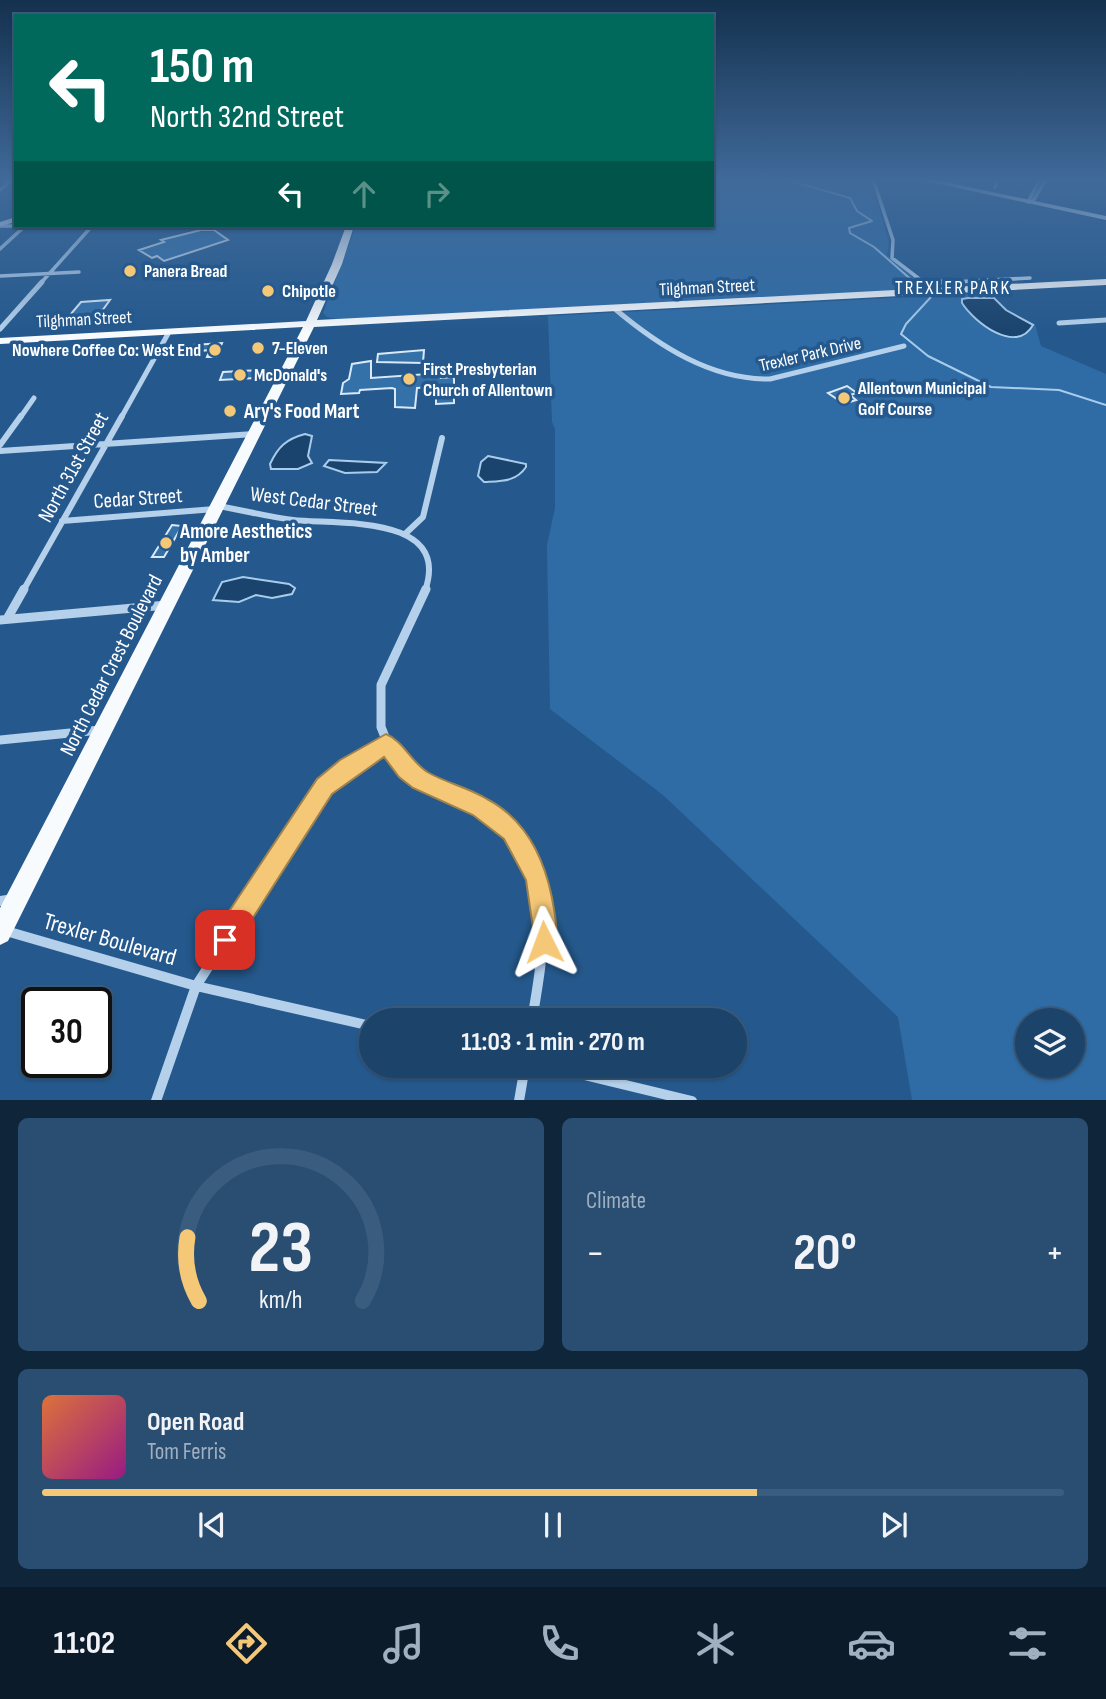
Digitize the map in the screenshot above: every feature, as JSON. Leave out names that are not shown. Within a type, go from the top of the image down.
[{"type":"main road","name":"North Cedar Crest Boulevard","points":[[2,927],[9,900],[104,730],[310,324],[337,264],[349,230]]},
{"type":"main road","name":"Tilghman Street","points":[[0,341],[293,329],[310,324],[1106,282]]},
{"type":"street","points":[[0,249],[19,230]]},
{"type":"street","points":[[0,329],[88,230]]},
{"type":"street","points":[[890,230],[893,240],[892,258],[927,282],[1030,278]]},
{"type":"street","points":[[0,276],[79,272]]},
{"type":"street","name":"Trexler Park Drive","points":[[615,309],[644,334],[681,355],[754,381],[904,346]]},
{"type":"street","points":[[1059,323],[1106,320]]},
{"type":"street","name":"North 31st Street","points":[[4,619],[169,332]]},
{"type":"street","points":[[0,445],[34,398]]},
{"type":"street","points":[[0,451],[255,434]]},
{"type":"street","points":[[442,438],[423,517],[405,534],[423,551],[430,565],[430,574],[422,597],[380,685],[378,714],[386,744],[406,770],[421,780],[481,807],[512,831],[522,846],[537,880],[545,928],[534,1008]]},
{"type":"street","name":"Cedar Street","points":[[62,521],[217,508]]},
{"type":"street","name":"West Cedar Street","points":[[217,508],[293,520],[376,524],[405,534]]},
{"type":"street","points":[[4,619],[167,605]]},
{"type":"street","points":[[0,740],[104,730]]},
{"type":"street","points":[[156,1100],[196,986],[318,795],[348,768],[386,744]]},
{"type":"street","name":"Trexler Boulevard","points":[[2,927],[196,986],[359,1023]]},
{"type":"street","points":[[519,1100],[523,1078]]},
{"type":"street","points":[[597,1078],[688,1100]]},
{"type":"shaded area","points":[[354,230],[885,230],[889,242],[887,255],[927,289],[338,319],[327,317],[323,313]]},
{"type":"shaded area","name":"Allentown Municipal Golf Course","points":[[990,293],[1008,311],[1035,324],[1041,346],[1106,374],[1106,1100],[912,1100],[898,1017],[663,795],[550,709],[547,545],[555,508],[555,429],[552,422],[548,316]]},
{"type":"shaded area","points":[[994,298],[1006,310],[1033,325],[1026,333],[1016,337],[996,332],[968,311],[962,299]]},
{"type":"shaded area","points":[[305,434],[312,436],[308,456],[312,463],[298,469],[271,469],[270,464],[280,448],[293,438]]},
{"type":"shaded area","points":[[488,456],[526,464],[526,467],[513,478],[484,482],[478,476],[481,462]]},
{"type":"shaded area","points":[[329,460],[386,463],[377,472],[345,473],[324,466]]},
{"type":"shaded area","points":[[243,577],[289,584],[295,588],[292,594],[272,598],[256,595],[239,602],[213,600],[222,582]]},
{"type":"building","points":[[200,230],[214,230],[228,240],[164,261],[139,250],[164,242],[161,240]]},
{"type":"building","points":[[110,300],[99,315],[70,315],[81,302]]},
{"type":"building","points":[[222,343],[216,357],[207,357],[210,350],[190,352],[193,345]]},
{"type":"building","points":[[424,350],[423,363],[377,362],[378,354]]},
{"type":"building","name":"First Presbyterian Church of Allentown","points":[[371,361],[371,378],[442,373],[441,378],[454,377],[454,403],[436,404],[436,391],[433,391],[433,387],[417,388],[415,408],[395,407],[395,389],[392,388],[341,394],[343,383],[349,379],[352,364]]},
{"type":"building","name":"McDonald's","points":[[261,370],[258,378],[220,380],[223,372]]},
{"type":"building","name":"Allentown Municipal Golf Course","points":[[847,386],[857,393],[850,395],[856,400],[844,404],[828,393]]},
{"type":"building","name":"Amore Aesthetics by Amber","points":[[172,525],[182,526],[164,557],[152,557]]},
{"type":"waterway","points":[[849,230],[874,247],[931,297],[906,324],[901,334],[928,356],[991,387],[1059,390],[1106,405]]},
{"type":"place","name":"Panera Bread","points":[[130,271]]},
{"type":"place","name":"Chipotle","points":[[268,291]]},
{"type":"place","name":"7-Eleven","points":[[258,348]]},
{"type":"place","name":"Nowhere Coffee Co: West End","points":[[215,350]]},
{"type":"place","name":"McDonald's","points":[[240,375]]},
{"type":"place","name":"First Presbyterian Church of Allentown","points":[[409,379]]},
{"type":"place","name":"Allentown Municipal Golf Course","points":[[844,398]]},
{"type":"place","name":"Ary's Food Mart","points":[[230,411]]},
{"type":"place","name":"Amore Aesthetics by Amber","points":[[166,543]]},
{"type":"district","name":"TREXLER PARK","points":[[953,287]]},
{"type":"route","points":[[225,940],[324,787],[386,744],[406,770],[437,788],[459,795],[481,807],[512,831],[531,862],[537,880],[545,928],[544,942]]}]
